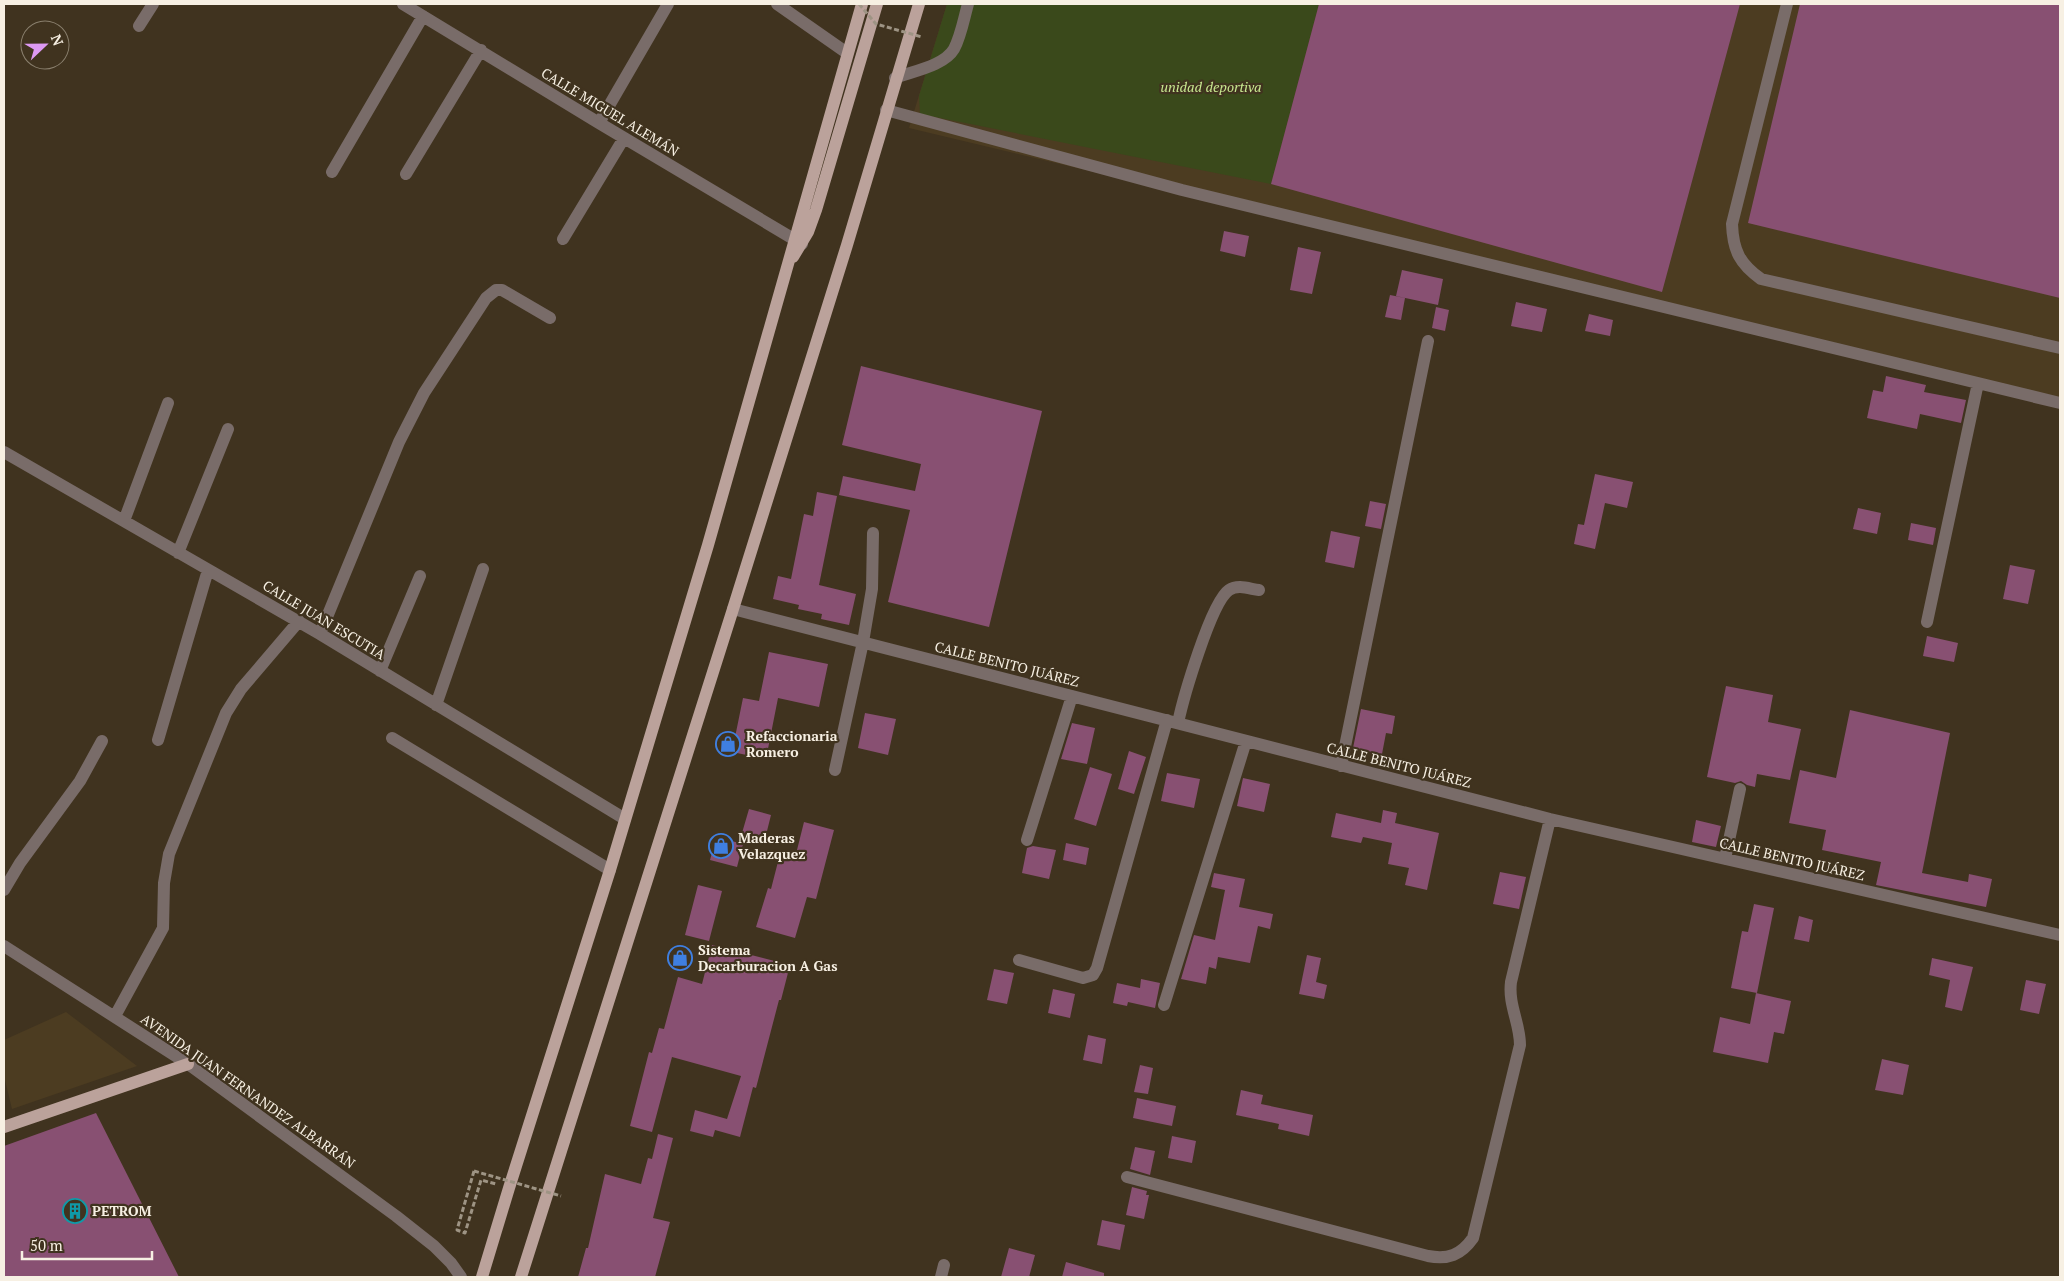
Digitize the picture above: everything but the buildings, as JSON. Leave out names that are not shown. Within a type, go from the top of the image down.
[{"type":"main road","points":[[798,242],[860,4]]},
{"type":"main road","points":[[482,1277],[610,870],[708,545],[788,263],[816,210],[877,4]]},
{"type":"main road","points":[[521,1277],[847,245],[918,4]]},
{"type":"main road","points":[[4,1126],[188,1064]]},
{"type":"street","points":[[140,26],[152,4]]},
{"type":"street","name":"CALLE MIGUEL ALEMÁN","points":[[403,4],[599,124],[798,242]]},
{"type":"street","points":[[599,124],[668,4]]},
{"type":"street","points":[[777,4],[847,53]]},
{"type":"street","points":[[895,78],[936,62],[950,54],[955,48],[968,4]]},
{"type":"street","points":[[1786,4],[1732,224],[1733,238],[1738,255],[1747,268],[1762,279],[2060,348]]},
{"type":"street","points":[[332,172],[423,16]]},
{"type":"street","points":[[406,174],[481,50]]},
{"type":"street","points":[[886,110],[1182,190],[1784,334],[2060,403]]},
{"type":"street","points":[[563,239],[624,138]]},
{"type":"street","points":[[320,634],[411,416],[486,298],[496,290],[502,290],[550,318]]},
{"type":"street","points":[[1340,766],[1428,341]]},
{"type":"street","points":[[1926,622],[1978,383]]},
{"type":"street","points":[[124,521],[168,403]]},
{"type":"street","points":[[178,553],[228,429]]},
{"type":"street","name":"CALLE JUAN ESCUTIA","points":[[4,452],[299,621],[625,819]]},
{"type":"street","points":[[835,770],[863,642],[872,589],[873,533]]},
{"type":"street","points":[[436,705],[483,569]]},
{"type":"street","points":[[158,740],[208,570]]},
{"type":"street","points":[[380,671],[420,576]]},
{"type":"street","points":[[1019,960],[1083,978],[1093,975],[1098,968],[1173,721],[1181,705],[1210,620],[1228,590],[1238,587],[1260,590]]},
{"type":"street","name":"CALLE BENITO JUÁREZ","points":[[733,609],[1550,819],[2060,935]]},
{"type":"street","points":[[116,1016],[163,928],[164,883],[169,854],[226,713],[241,689],[299,621]]},
{"type":"street","points":[[1027,840],[1072,696]]},
{"type":"street","points":[[392,738],[610,870]]},
{"type":"street","points":[[4,890],[20,863],[80,781],[102,741]]},
{"type":"street","points":[[1164,1004],[1246,741]]},
{"type":"street","points":[[1726,859],[1740,789]]},
{"type":"street","points":[[1127,1177],[1428,1256],[1440,1258],[1453,1256],[1461,1252],[1473,1238],[1520,1045],[1520,1035],[1509,995],[1550,819]]},
{"type":"street","name":"AVENIDA JUAN FERNANDEZ ALBARRÁN","points":[[4,946],[116,1016],[188,1064],[396,1216],[434,1246],[451,1263],[461,1277]]},
{"type":"path","points":[[860,4],[876,24],[922,37]]},
{"type":"path","points":[[509,1188],[481,1180],[465,1233],[457,1230],[474,1171],[561,1196]]},
{"type":"shaded area","points":[[947,4],[2060,4],[2060,402],[909,128]]},
{"type":"shaded area","points":[[66,1012],[137,1066],[12,1109],[4,1076],[4,1040]]},
{"type":"green space","name":"unidad deportiva","points":[[947,4],[1319,4],[1271,184],[920,114],[919,96]]},
{"type":"place","name":"Refaccionaria Romero","points":[[728,744]]},
{"type":"place","name":"Maderas Velazquez","points":[[721,846]]},
{"type":"place","name":"Sistema Decarburacion A Gas","points":[[680,958]]},
{"type":"place","name":"PETROM","points":[[75,1211]]}]
